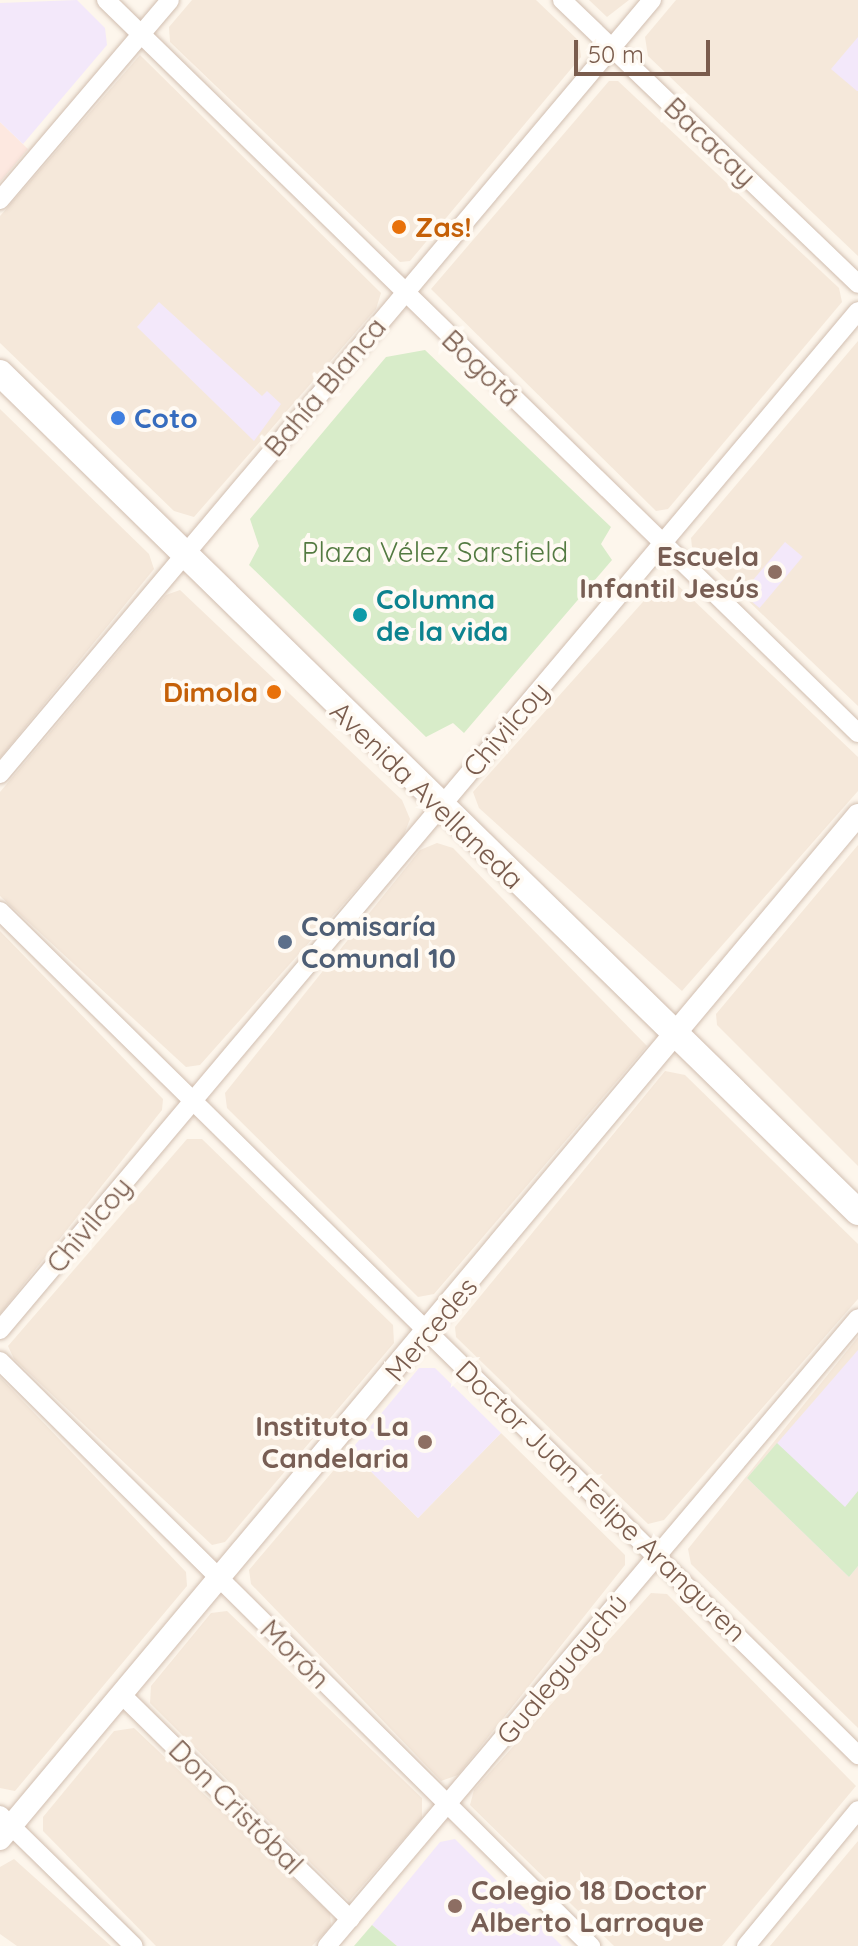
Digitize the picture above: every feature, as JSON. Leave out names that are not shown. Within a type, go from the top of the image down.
[{"type":"main road","name":"Avenida Avellaneda","points":[[0,373],[439,807],[858,1212]]},
{"type":"street","name":"Bogotá","points":[[106,0],[404,294],[665,543],[858,733]]},
{"type":"street","points":[[0,200],[170,0]]},
{"type":"street","name":"Bacacay","points":[[562,0],[858,284]]},
{"type":"street","name":"Bahía Blanca","points":[[0,774],[652,0]]},
{"type":"street","name":"Chivilcoy","points":[[0,1330],[858,311]]},
{"type":"street","name":"Mercedes","points":[[4,1827],[122,1695],[429,1333],[858,815]]},
{"type":"street","name":"Doctor Juan Felipe Aranguren","points":[[0,911],[858,1755]]},
{"type":"street","name":"Gualeguaychú","points":[[327,1946],[858,1318]]},
{"type":"street","name":"Morón","points":[[0,1361],[591,1946]]},
{"type":"street","name":"Don Cristóbal","points":[[122,1695],[350,1919]]},
{"type":"street","points":[[746,1946],[858,1810]]},
{"type":"street","points":[[4,1827],[134,1946]]},
{"type":"shaded area","points":[[77,0],[105,28],[107,45],[23,144],[0,122],[0,3]]},
{"type":"shaded area","points":[[192,0],[536,0],[579,41],[581,57],[410,261],[400,262],[170,42],[169,27]]},
{"type":"shaded area","points":[[589,0],[629,0],[607,17]]},
{"type":"shaded area","points":[[676,0],[858,0],[858,256],[648,56],[645,37]]},
{"type":"shaded area","points":[[858,37],[858,91],[857,91],[831,69]]},
{"type":"shaded area","points":[[140,55],[381,293],[376,309],[194,517],[174,511],[0,343],[0,216]]},
{"type":"shaded area","points":[[609,81],[618,81],[839,288],[842,302],[668,509],[656,511],[431,289]]},
{"type":"shaded area","points":[[0,122],[28,149],[0,182]]},
{"type":"shaded area","points":[[159,302],[262,396],[267,391],[281,404],[254,441],[137,327]]},
{"type":"shaded area","points":[[858,341],[858,706],[692,547],[691,538]]},
{"type":"shaded area","points":[[0,409],[149,554],[154,569],[0,758]]},
{"type":"shaded area","name":"Escuela Infantil Jesús","points":[[785,542],[803,557],[760,608],[742,593]]},
{"type":"shaded area","points":[[667,575],[858,757],[858,791],[682,991],[479,808],[473,792]]},
{"type":"shaded area","points":[[180,590],[402,800],[410,819],[403,837],[200,1065],[186,1067],[0,896],[0,792],[166,595]]},
{"type":"shaded area","points":[[437,843],[453,848],[647,1046],[434,1294],[418,1297],[227,1108],[225,1093],[420,850]]},
{"type":"shaded area","points":[[858,845],[858,1166],[717,1025],[716,1014]]},
{"type":"shaded area","points":[[0,931],[163,1099],[162,1110],[0,1314]]},
{"type":"shaded area","points":[[665,1071],[685,1075],[858,1244],[858,1299],[664,1520],[648,1524],[456,1337],[455,1327]]},
{"type":"shaded area","points":[[187,1139],[202,1139],[393,1325],[394,1343],[225,1542],[212,1545],[14,1359],[8,1346]]},
{"type":"shaded area","points":[[858,1337],[858,1728],[691,1564],[688,1549]]},
{"type":"shaded area","points":[[858,1350],[858,1566],[849,1577],[747,1478]]},
{"type":"shaded area","name":"Instituto La Candelaria","points":[[419,1368],[435,1368],[501,1433],[418,1518],[350,1451]]},
{"type":"shaded area","points":[[0,1377],[186,1572],[187,1586],[15,1791],[0,1788]]},
{"type":"shaded area","points":[[501,1433],[625,1555],[625,1565],[458,1775],[441,1781],[251,1584],[249,1570],[350,1451],[418,1518]]},
{"type":"shaded area","points":[[651,1593],[667,1594],[856,1786],[722,1946],[614,1946],[470,1805],[474,1790]]},
{"type":"shaded area","points":[[227,1611],[422,1798],[422,1818],[349,1901],[150,1703],[151,1686],[211,1613]]},
{"type":"shaded area","points":[[134,1728],[330,1913],[331,1926],[312,1946],[156,1946],[43,1831],[43,1817],[114,1731]]},
{"type":"shaded area","name":"Colegio 18 Doctor Alberto Larroque","points":[[455,1839],[562,1946],[397,1946],[372,1925],[440,1842]]},
{"type":"shaded area","points":[[858,1841],[858,1946],[770,1946]]},
{"type":"shaded area","points":[[14,1859],[111,1946],[17,1946],[0,1934],[0,1867]]},
{"type":"green space","name":"Plaza Vélez Sarsfield","points":[[425,350],[611,527],[601,544],[612,560],[464,733],[453,723],[426,737],[249,565],[259,546],[250,519],[386,357]]},
{"type":"green space","points":[[777,1443],[845,1507],[858,1491],[858,1566],[849,1577],[747,1478]]},
{"type":"green space","points":[[372,1925],[397,1946],[354,1946]]},
{"type":"place","name":"Zas!","points":[[399,227]]},
{"type":"place","name":"Coto","points":[[118,418]]},
{"type":"place","name":"Escuela Infantil Jesús","points":[[775,572]]},
{"type":"place","name":"Columna de la vida","points":[[360,615]]},
{"type":"place","name":"Dimola","points":[[274,692]]},
{"type":"place","name":"Comisaría Comunal 10","points":[[285,942]]},
{"type":"place","name":"Instituto La Candelaria","points":[[425,1442]]},
{"type":"place","name":"Colegio 18 Doctor Alberto Larroque","points":[[455,1906]]}]
